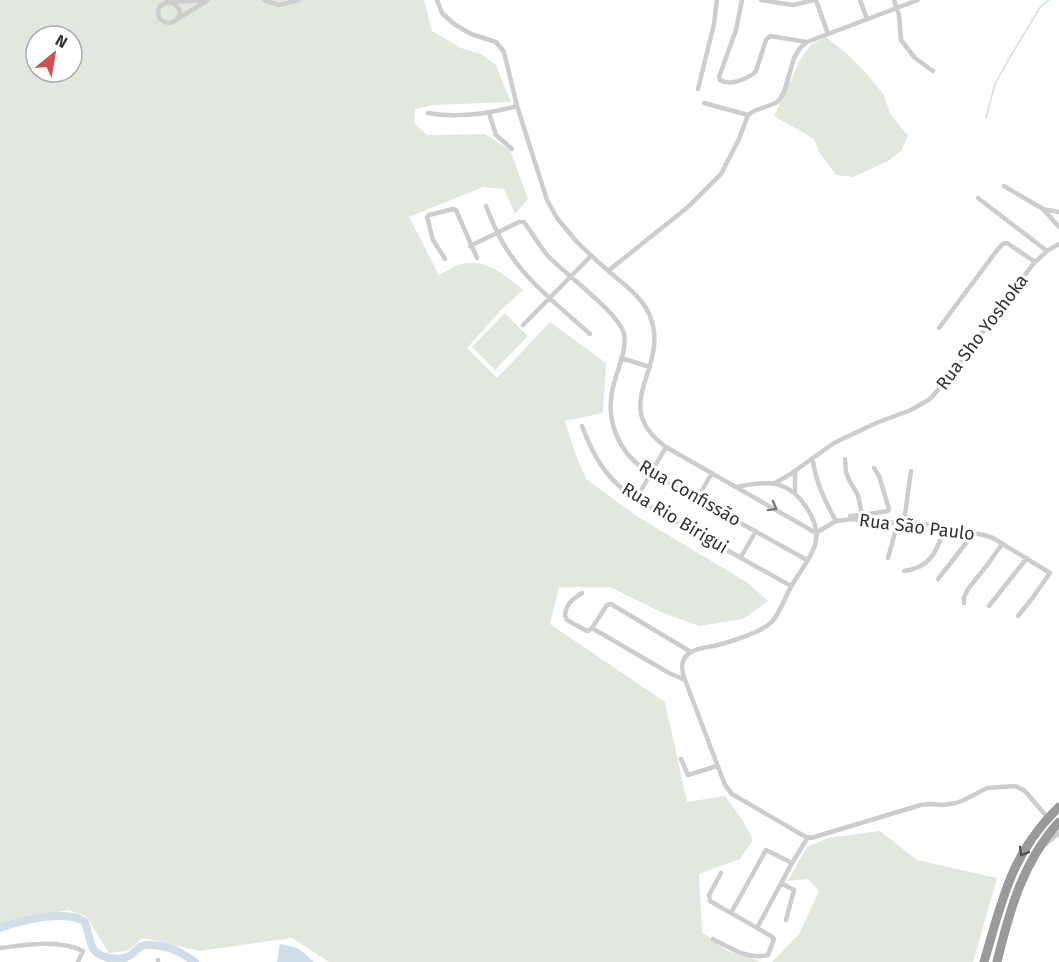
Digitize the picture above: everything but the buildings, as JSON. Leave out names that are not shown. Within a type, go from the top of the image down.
[{"type":"highway","points":[[984,962],[1002,896],[1010,878],[1027,845],[1059,807]]},
{"type":"highway","points":[[997,962],[1016,894],[1037,852],[1059,822]]},
{"type":"street","points":[[208,0],[171,23],[166,23],[158,14],[158,9],[163,3],[208,0]]},
{"type":"street","points":[[264,0],[279,4],[298,0]]},
{"type":"street","points":[[437,0],[442,13],[454,24],[464,31],[500,45],[506,58],[517,106],[542,187],[552,210],[566,230],[639,299],[650,315],[655,348],[641,397],[641,414],[647,428],[666,447],[816,533]]},
{"type":"street","points":[[698,88],[714,24],[717,0]]},
{"type":"street","points":[[741,0],[736,30],[719,77],[720,80],[730,83],[753,74],[766,40],[770,36],[807,42]]},
{"type":"street","points":[[761,0],[793,5],[815,0],[828,34]]},
{"type":"street","points":[[860,0],[867,19]]},
{"type":"street","points":[[894,0],[901,40],[915,58],[933,71]]},
{"type":"street","points":[[608,271],[688,207],[722,174],[748,115],[780,99],[794,58],[800,48],[807,42],[918,0]]},
{"type":"street","points":[[171,2],[180,11],[178,19]]},
{"type":"street","points":[[704,103],[748,115]]},
{"type":"street","points":[[428,113],[441,115],[489,113],[517,106]]},
{"type":"street","points":[[489,113],[495,135],[512,149]]},
{"type":"street","points":[[1004,186],[1043,209],[1059,227]]},
{"type":"street","points":[[978,198],[1047,250]]},
{"type":"street","points":[[486,206],[506,249],[524,272],[590,334]]},
{"type":"street","points":[[445,259],[433,240],[427,217],[454,208],[477,258]]},
{"type":"street","points":[[1043,209],[1059,212]]},
{"type":"street","name":"Rua Confissão","points":[[497,233],[519,222],[524,222],[547,254],[621,325],[624,342],[610,403],[612,422],[626,452],[642,468],[807,560]]},
{"type":"street","points":[[470,246],[497,233]]},
{"type":"street","points":[[939,328],[987,261],[1003,244],[1007,243],[1035,262]]},
{"type":"street","name":"Rua Sho Yoshoka","points":[[775,483],[850,435],[911,410],[930,399],[957,367],[1035,262],[1047,250],[1059,244]]},
{"type":"street","points":[[523,326],[591,256]]},
{"type":"street","points":[[621,358],[650,367]]},
{"type":"street","name":"Rua Rio Birigui","points":[[582,426],[602,468],[621,488],[791,586]]},
{"type":"street","points":[[636,498],[666,447]]},
{"type":"street","points":[[845,459],[846,472],[857,493],[862,515]]},
{"type":"street","points":[[813,462],[821,492],[836,521]]},
{"type":"street","points":[[846,519],[888,511],[879,476],[874,468]]},
{"type":"street","points":[[795,471],[795,493]]},
{"type":"street","points":[[888,558],[901,522],[911,471]]},
{"type":"street","points":[[698,499],[712,473]]},
{"type":"street","points":[[737,487],[775,483],[786,487],[802,501],[815,523],[816,533],[815,544],[807,560],[770,624],[739,637],[691,652],[682,665],[685,680],[724,785],[732,794],[808,837],[823,835],[921,805],[956,804],[992,787],[1021,788],[1048,818]]},
{"type":"street","name":"Rua São Paulo","points":[[816,533],[836,521],[846,519],[876,523],[919,523],[984,535],[1048,571],[1049,575],[1018,616]]},
{"type":"street","points":[[808,527],[815,523]]},
{"type":"street","points":[[904,571],[914,570],[933,557],[945,529]]},
{"type":"street","points":[[741,557],[756,531]]},
{"type":"street","points":[[939,579],[974,533]]},
{"type":"street","points":[[964,603],[968,589],[1002,544]]},
{"type":"street","points":[[989,606],[1027,558]]},
{"type":"street","points":[[582,593],[566,607],[565,616],[567,620],[587,631],[592,628],[604,607],[611,604],[691,652]]},
{"type":"street","points":[[592,628],[685,680]]},
{"type":"street","points":[[681,759],[688,775],[717,766]]},
{"type":"street","points":[[1037,852],[1059,833]]},
{"type":"street","points":[[757,928],[808,837]]},
{"type":"street","points":[[731,913],[766,850],[792,863]]},
{"type":"street","points":[[713,939],[742,954],[766,956],[770,953],[774,939],[709,900],[711,889],[721,873]]},
{"type":"street","points":[[782,883],[794,890],[786,920]]},
{"type":"street","points":[[0,948],[20,945],[58,945],[75,948],[83,951],[78,962]]},
{"type":"shaded area","points":[[0,0],[424,0],[432,31],[461,48],[481,54],[496,65],[511,102],[434,105],[415,109],[414,123],[427,135],[485,134],[510,150],[528,199],[515,214],[504,189],[483,187],[409,217],[439,275],[465,263],[482,264],[497,270],[523,290],[500,311],[467,348],[497,378],[550,322],[606,363],[603,413],[565,421],[586,479],[638,517],[748,583],[768,601],[743,619],[699,626],[663,613],[610,587],[559,587],[550,624],[665,702],[687,802],[725,796],[743,821],[753,840],[740,859],[699,874],[702,932],[727,951],[761,962],[329,962],[292,938],[200,951],[143,938],[127,951],[109,953],[86,916],[68,910],[0,924]]},
{"type":"shaded area","points":[[826,37],[866,73],[884,95],[890,114],[908,136],[901,151],[888,161],[853,177],[836,175],[819,152],[814,139],[774,116],[800,60],[810,45]]},
{"type":"shaded area","points":[[505,313],[528,336],[495,370],[472,347]]},
{"type":"shaded area","points":[[880,831],[917,860],[997,878],[973,962],[772,962],[799,934],[819,891],[808,879],[788,881],[807,847],[828,838]]},
{"type":"shaded area","points":[[280,944],[298,948],[314,962],[277,962]]},
{"type":"waterway","points":[[986,118],[995,84],[1041,6],[1049,0]]},
{"type":"waterway","points":[[0,928],[42,917],[65,916],[84,921],[93,948],[104,956],[114,959],[123,958],[130,956],[140,946],[153,945],[172,949],[195,962]]}]
